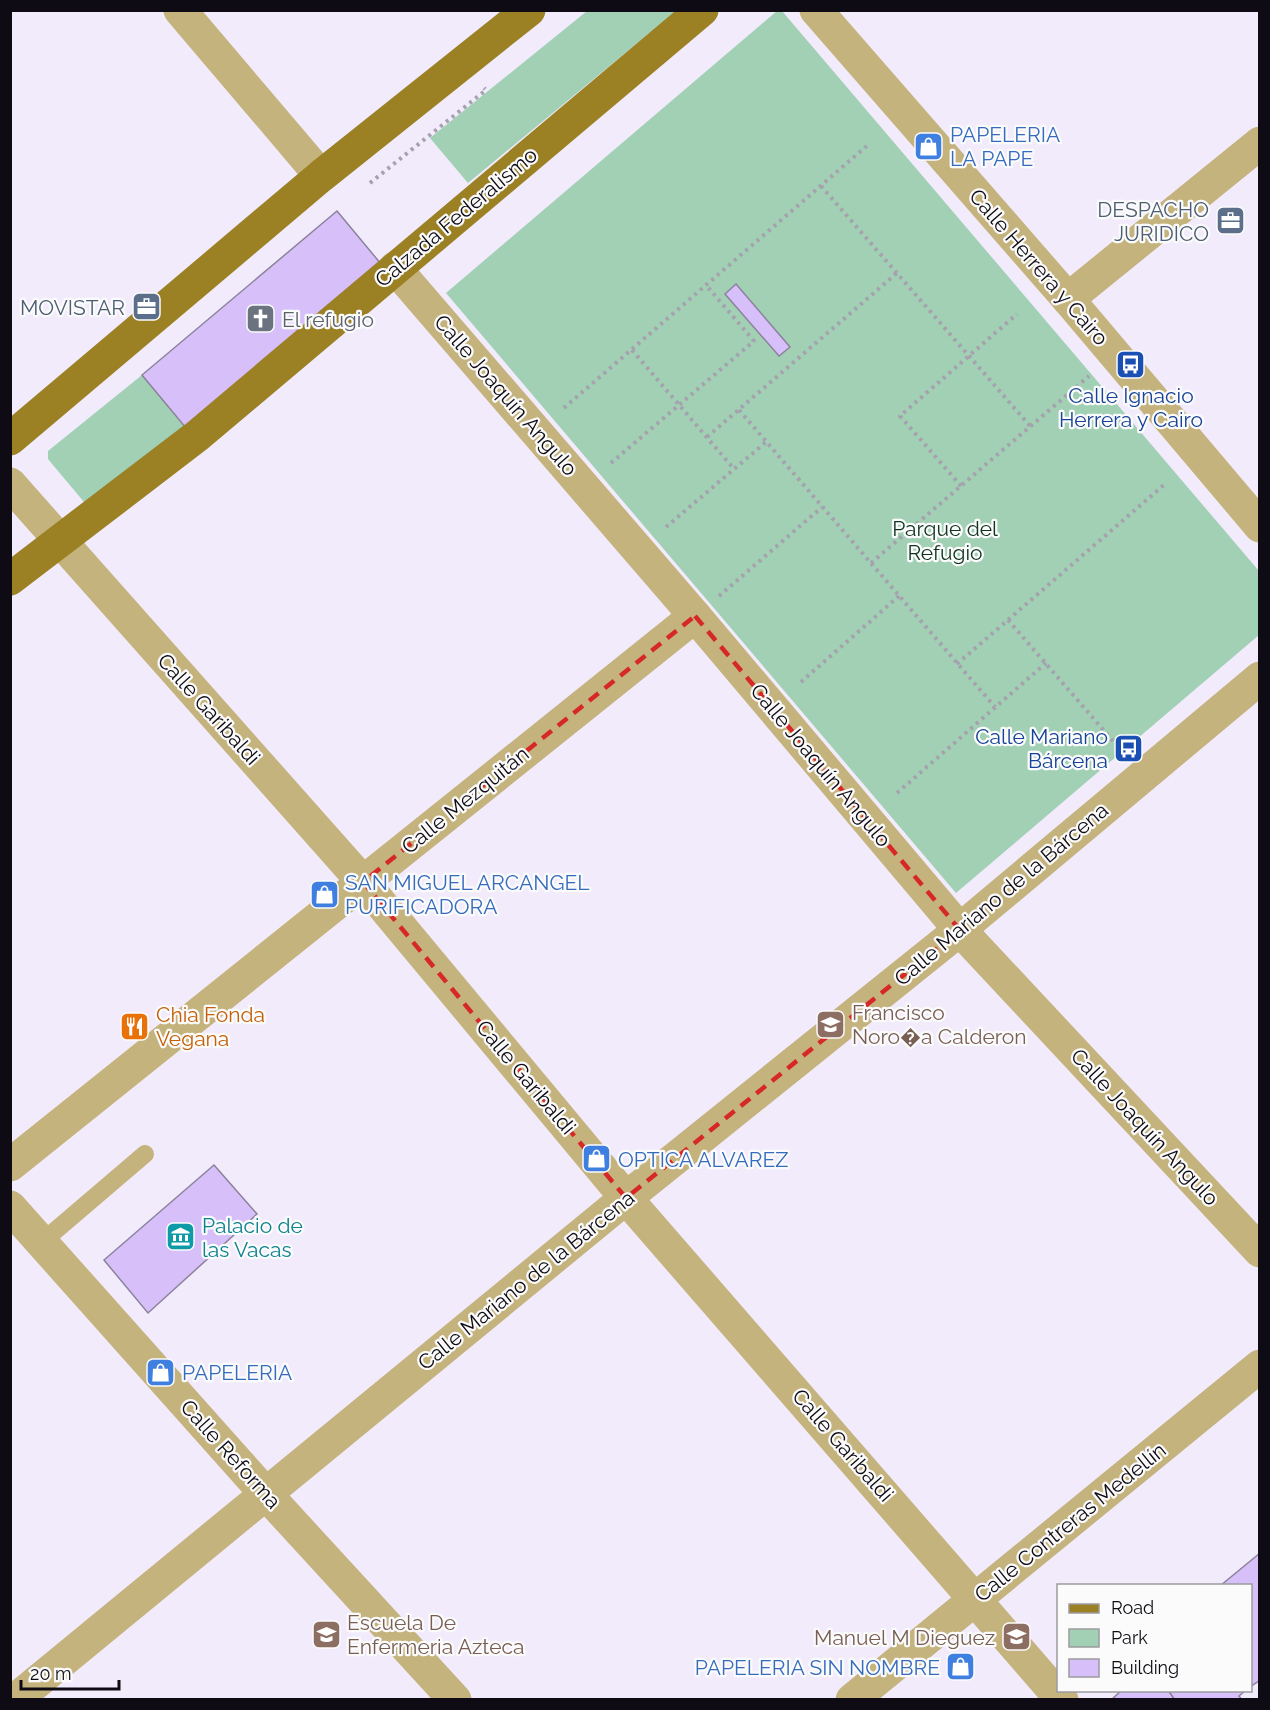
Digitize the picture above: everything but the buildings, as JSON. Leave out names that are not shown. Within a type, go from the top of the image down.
[{"type":"main road","points":[[10,438],[321,176],[529,10]]},
{"type":"main road","name":"Calzada Federalismo","points":[[10,579],[197,436],[702,10]]},
{"type":"street","points":[[180,10],[321,176]]},
{"type":"street","name":"Calle Herrera y Cairo","points":[[816,10],[1068,299],[1260,526]]},
{"type":"street","points":[[1068,299],[1260,143]]},
{"type":"street","name":"Calle Joaquín Angulo","points":[[395,268],[695,616],[960,930],[1260,1251]]},
{"type":"street","name":"Calle Garibaldi","points":[[10,484],[363,882],[626,1198],[1062,1700]]},
{"type":"street","name":"Calle Mezquitán","points":[[10,1165],[695,616]]},
{"type":"street","name":"Calle Mariano de la Bárcena","points":[[15,1700],[626,1198],[960,930],[1260,678]]},
{"type":"street","name":"Calle Reforma","points":[[10,1207],[265,1493],[454,1700]]},
{"type":"street","name":"Calle Contreras Medellín","points":[[852,1700],[1260,1366]]},
{"type":"lane","points":[[42,1242],[145,1154]]},
{"type":"path","points":[[370,183],[486,90],[481,85]]},
{"type":"path","points":[[564,408],[869,144]]},
{"type":"path","points":[[821,186],[1030,426]]},
{"type":"path","points":[[707,437],[897,273]]},
{"type":"path","points":[[611,463],[754,341],[706,285]]},
{"type":"path","points":[[960,486],[900,416],[1017,314]]},
{"type":"path","points":[[632,350],[734,469]]},
{"type":"path","points":[[871,563],[1114,354]]},
{"type":"path","points":[[739,410],[995,707]]},
{"type":"path","points":[[666,527],[766,442]]},
{"type":"path","points":[[957,664],[1165,484]]},
{"type":"path","points":[[695,616],[822,507]]},
{"type":"path","points":[[801,682],[899,596]]},
{"type":"path","points":[[1008,620],[1113,741]]},
{"type":"path","points":[[897,793],[1046,663]]},
{"type":"highlighted area","points":[[695,616],[960,930],[626,1198],[363,882]]},
{"type":"green space","points":[[587,11],[676,11],[468,183],[430,138]]},
{"type":"green space","name":"Parque del Refugio","points":[[777,11],[782,11],[1259,571],[1259,635],[956,893],[446,293]]},
{"type":"green space","points":[[142,375],[186,428],[84,502],[48,459],[48,451]]},
{"type":"place","name":"PAPELERIA LA PAPE","points":[[929,146]]},
{"type":"place","name":"DESPACHO JURIDICO","points":[[1230,221]]},
{"type":"place","name":"MOVISTAR","points":[[146,307]]},
{"type":"place","name":"El refugio","points":[[261,319]]},
{"type":"place","name":"Calle Ignacio Herrera y Cairo","points":[[1131,364]]},
{"type":"place","name":"Calle Mariano Bárcena","points":[[1129,748]]},
{"type":"place","name":"SAN MIGUEL ARCANGEL PURIFICADORA","points":[[324,894]]},
{"type":"place","name":"Francisco Noro�a Calderon","points":[[831,1024]]},
{"type":"place","name":"Chia Fonda Vegana","points":[[135,1026]]},
{"type":"place","name":"OPTICA ALVAREZ","points":[[597,1159]]},
{"type":"place","name":"Palacio de las Vacas","points":[[181,1237]]},
{"type":"place","name":"PAPELERIA","points":[[161,1372]]},
{"type":"place","name":"Escuela De Enfermeria Azteca","points":[[326,1634]]},
{"type":"place","name":"Manuel M Dieguez","points":[[1016,1637]]},
{"type":"place","name":"PAPELERIA SIN NOMBRE","points":[[961,1667]]}]
